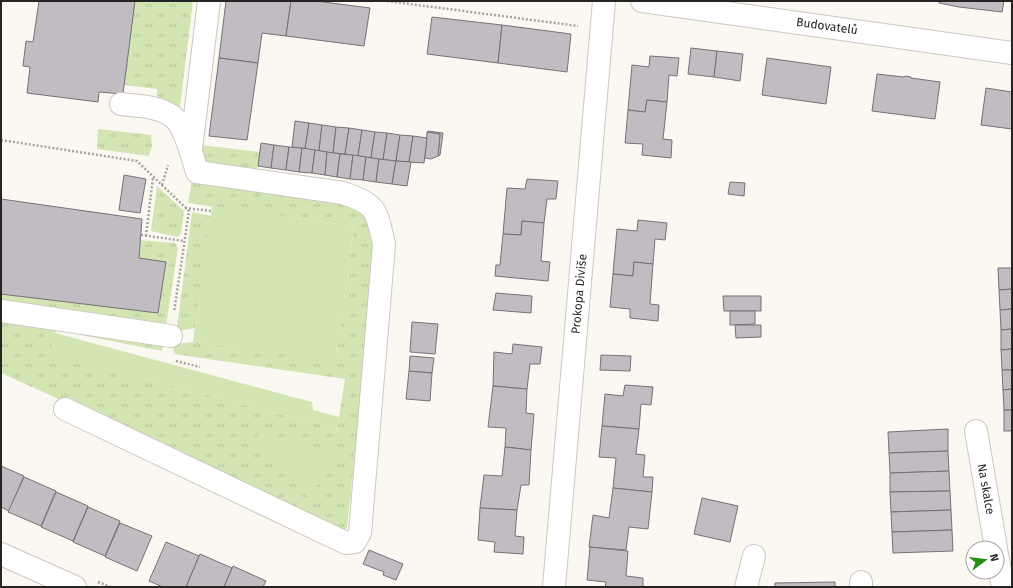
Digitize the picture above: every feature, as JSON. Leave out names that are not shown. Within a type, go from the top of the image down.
[{"type":"street","points":[[191,152],[209,1]]},
{"type":"street","name":"Prokopa Diviše","points":[[554,587],[604,1]]},
{"type":"street","name":"Budovatelů","points":[[642,1],[1012,54]]},
{"type":"street","points":[[65,409],[346,543],[355,542],[360,533],[384,244],[378,217],[370,205],[361,199],[343,193],[197,172],[181,125],[173,116],[162,111],[121,104]]},
{"type":"street","points":[[1,311],[170,336]]},
{"type":"street","name":"Na skalce","points":[[976,431],[995,540]]},
{"type":"street","points":[[1,554],[75,587]]},
{"type":"street","points":[[746,587],[754,556]]},
{"type":"path","points":[[386,1],[601,29]]},
{"type":"path","points":[[1,140],[137,161],[189,212],[170,336]]},
{"type":"path","points":[[146,236],[153,177]]},
{"type":"path","points":[[185,208],[211,211]]},
{"type":"path","points":[[141,235],[184,241]]},
{"type":"green space","points":[[132,1],[193,1],[179,115],[164,100],[157,96],[157,89],[124,85]]},
{"type":"green space","points":[[98,129],[151,135],[152,146],[149,156],[97,149]]},
{"type":"green space","points":[[200,145],[260,152],[256,174],[204,164]]},
{"type":"green space","points":[[192,179],[340,199],[369,217],[377,244],[347,528],[342,531],[138,435],[1,373],[1,320],[57,325],[51,354],[337,429],[345,379],[174,354],[173,344],[193,342],[336,360],[354,226],[188,203]]},
{"type":"green space","points":[[157,186],[184,211],[181,234],[177,237],[151,231]]},
{"type":"green space","points":[[212,206],[354,226],[336,361],[193,342]]},
{"type":"green space","points":[[192,212],[211,216],[195,328],[179,331],[177,327]]},
{"type":"green space","points":[[140,240],[174,243],[178,248],[166,326],[1,307],[1,294],[158,313],[166,262],[139,258]]},
{"type":"green space","points":[[71,328],[164,342],[162,351],[71,333]]},
{"type":"green space","points":[[55,333],[312,402],[313,410],[339,417],[337,429],[50,354]]},
{"type":"green space","points":[[259,432],[337,455],[309,498],[257,436]]},
{"type":"building","points":[[39,1],[135,1],[123,94],[99,92],[98,102],[27,93],[30,67],[23,66],[26,41],[33,42]]},
{"type":"building","points":[[226,1],[291,1],[286,36],[262,33],[258,63],[219,58]]},
{"type":"building","points":[[291,1],[316,1],[370,8],[364,46],[286,36]]},
{"type":"building","points":[[939,1],[1004,1],[1002,12],[959,7],[939,3]]},
{"type":"building","points":[[432,17],[502,25],[498,63],[427,54]]},
{"type":"building","points":[[502,25],[571,34],[567,72],[498,63]]},
{"type":"building","points":[[691,48],[717,51],[714,77],[688,74]]},
{"type":"building","points":[[717,51],[743,54],[740,81],[714,77]]},
{"type":"building","points":[[650,56],[679,58],[677,76],[669,75],[667,102],[647,100],[645,112],[628,110],[632,65],[649,67]]},
{"type":"building","points":[[219,58],[258,63],[247,140],[209,136]]},
{"type":"building","points":[[767,58],[831,67],[826,104],[762,95]]},
{"type":"building","points":[[877,74],[905,76],[940,82],[935,119],[872,111]]},
{"type":"building","points":[[986,88],[1012,92],[1012,129],[981,125]]},
{"type":"building","points":[[647,100],[667,102],[663,139],[672,140],[671,158],[642,155],[643,144],[625,143],[628,110],[645,112]]},
{"type":"building","points":[[295,121],[309,123],[305,149],[292,147]]},
{"type":"building","points":[[309,123],[322,125],[319,151],[305,149]]},
{"type":"building","points":[[322,125],[336,127],[333,153],[319,151]]},
{"type":"building","points":[[336,127],[349,128],[345,154],[333,153]]},
{"type":"building","points":[[349,128],[362,130],[358,156],[345,154]]},
{"type":"building","points":[[362,130],[375,132],[371,158],[358,156]]},
{"type":"building","points":[[375,132],[387,133],[383,160],[371,158]]},
{"type":"building","points":[[427,132],[443,133],[440,155],[438,156],[440,134]]},
{"type":"building","points":[[427,132],[440,134],[438,156],[431,159],[425,158]]},
{"type":"building","points":[[387,133],[400,135],[396,161],[383,160]]},
{"type":"building","points":[[400,135],[413,136],[409,162],[396,161]]},
{"type":"building","points":[[413,136],[427,138],[424,163],[409,162]]},
{"type":"building","points":[[261,143],[274,145],[271,168],[258,166]]},
{"type":"building","points":[[274,145],[289,147],[286,170],[271,168]]},
{"type":"building","points":[[289,147],[302,148],[299,172],[286,170]]},
{"type":"building","points":[[302,148],[315,150],[312,173],[299,172]]},
{"type":"building","points":[[315,150],[327,152],[325,175],[312,173]]},
{"type":"building","points":[[327,152],[340,154],[337,177],[325,175]]},
{"type":"building","points":[[340,154],[353,155],[350,179],[337,177]]},
{"type":"building","points":[[353,155],[366,157],[363,180],[350,179]]},
{"type":"building","points":[[366,157],[379,159],[376,182],[363,180]]},
{"type":"building","points":[[379,159],[396,161],[392,184],[376,182]]},
{"type":"building","points":[[396,161],[411,162],[407,186],[392,184]]},
{"type":"building","points":[[124,175],[146,179],[140,213],[119,210]]},
{"type":"building","points":[[527,179],[558,181],[556,199],[547,199],[544,223],[522,221],[521,235],[503,234],[507,188],[525,189]]},
{"type":"building","points":[[730,182],[745,183],[744,196],[728,194]]},
{"type":"building","points":[[1,199],[142,219],[139,258],[166,262],[158,313],[1,294]]},
{"type":"building","points":[[638,220],[667,223],[665,240],[655,239],[653,264],[634,262],[633,276],[613,274],[617,229],[637,231]]},
{"type":"building","points":[[522,221],[544,223],[541,261],[550,262],[548,281],[495,276],[496,265],[500,265],[503,234],[521,235]]},
{"type":"building","points":[[634,262],[653,264],[650,304],[659,305],[658,321],[630,318],[630,309],[610,307],[613,274],[633,276]]},
{"type":"building","points":[[998,268],[1012,268],[1012,289],[999,290]]},
{"type":"building","points":[[1012,289],[1012,309],[1000,310],[999,290]]},
{"type":"building","points":[[496,293],[532,296],[531,313],[493,310]]},
{"type":"building","points":[[723,296],[761,296],[761,311],[724,311]]},
{"type":"building","points":[[1012,309],[1012,329],[1001,330],[1000,310]]},
{"type":"building","points":[[730,311],[755,311],[755,324],[730,325]]},
{"type":"building","points":[[412,322],[438,324],[435,354],[410,352]]},
{"type":"building","points":[[735,325],[761,325],[761,337],[736,338]]},
{"type":"building","points":[[1012,329],[1012,349],[1001,350],[1001,330]]},
{"type":"building","points":[[513,344],[542,347],[540,364],[530,364],[527,389],[493,386],[494,352],[512,354]]},
{"type":"building","points":[[1012,349],[1012,370],[1002,370],[1001,350]]},
{"type":"building","points":[[601,355],[631,356],[630,371],[600,370]]},
{"type":"building","points":[[410,356],[434,358],[432,373],[409,371]]},
{"type":"building","points":[[1002,370],[1012,370],[1012,389],[1003,390]]},
{"type":"building","points":[[409,371],[432,373],[430,401],[406,399]]},
{"type":"building","points":[[625,385],[653,387],[651,405],[641,404],[639,429],[602,426],[605,394],[623,396]]},
{"type":"building","points":[[493,386],[527,389],[526,413],[534,414],[531,450],[505,447],[506,428],[488,427]]},
{"type":"building","points":[[1012,389],[1012,410],[1004,410],[1003,390]]},
{"type":"building","points":[[1004,410],[1012,410],[1012,431],[1004,431]]},
{"type":"building","points":[[602,426],[639,429],[636,454],[645,455],[643,477],[653,477],[652,492],[613,488],[616,458],[599,457]]},
{"type":"building","points":[[948,429],[948,451],[889,453],[888,432]]},
{"type":"building","points":[[505,447],[531,450],[529,485],[521,485],[517,510],[480,508],[484,475],[502,476]]},
{"type":"building","points":[[948,451],[949,471],[890,473],[889,453]]},
{"type":"building","points":[[1,466],[24,476],[9,511],[1,507]]},
{"type":"building","points":[[949,471],[950,491],[890,492],[890,473]]},
{"type":"building","points":[[24,477],[56,491],[41,526],[8,512]]},
{"type":"building","points":[[613,488],[652,492],[648,529],[629,527],[626,550],[589,547],[593,515],[609,518]]},
{"type":"building","points":[[950,491],[951,510],[891,512],[890,492]]},
{"type":"building","points":[[56,492],[88,506],[73,541],[41,527]]},
{"type":"building","points":[[702,498],[738,506],[730,542],[694,534]]},
{"type":"building","points":[[88,507],[120,521],[105,556],[73,542]]},
{"type":"building","points":[[480,508],[517,510],[515,536],[524,537],[523,554],[494,552],[495,542],[478,540]]},
{"type":"building","points":[[951,510],[952,530],[892,532],[891,512]]},
{"type":"building","points":[[120,523],[152,536],[137,571],[105,557]]},
{"type":"building","points":[[952,530],[953,551],[893,553],[892,532]]},
{"type":"building","points":[[166,542],[199,556],[186,587],[163,587],[149,581]]},
{"type":"building","points":[[590,547],[628,551],[626,576],[643,578],[643,587],[605,587],[606,582],[587,580]]},
{"type":"building","points":[[369,550],[403,564],[396,580],[383,575],[384,572],[363,564]]},
{"type":"building","points":[[200,554],[232,568],[224,587],[186,587]]},
{"type":"building","points":[[233,566],[266,581],[263,587],[224,587]]},
{"type":"building","points":[[835,582],[835,587],[775,587],[775,583]]}]
